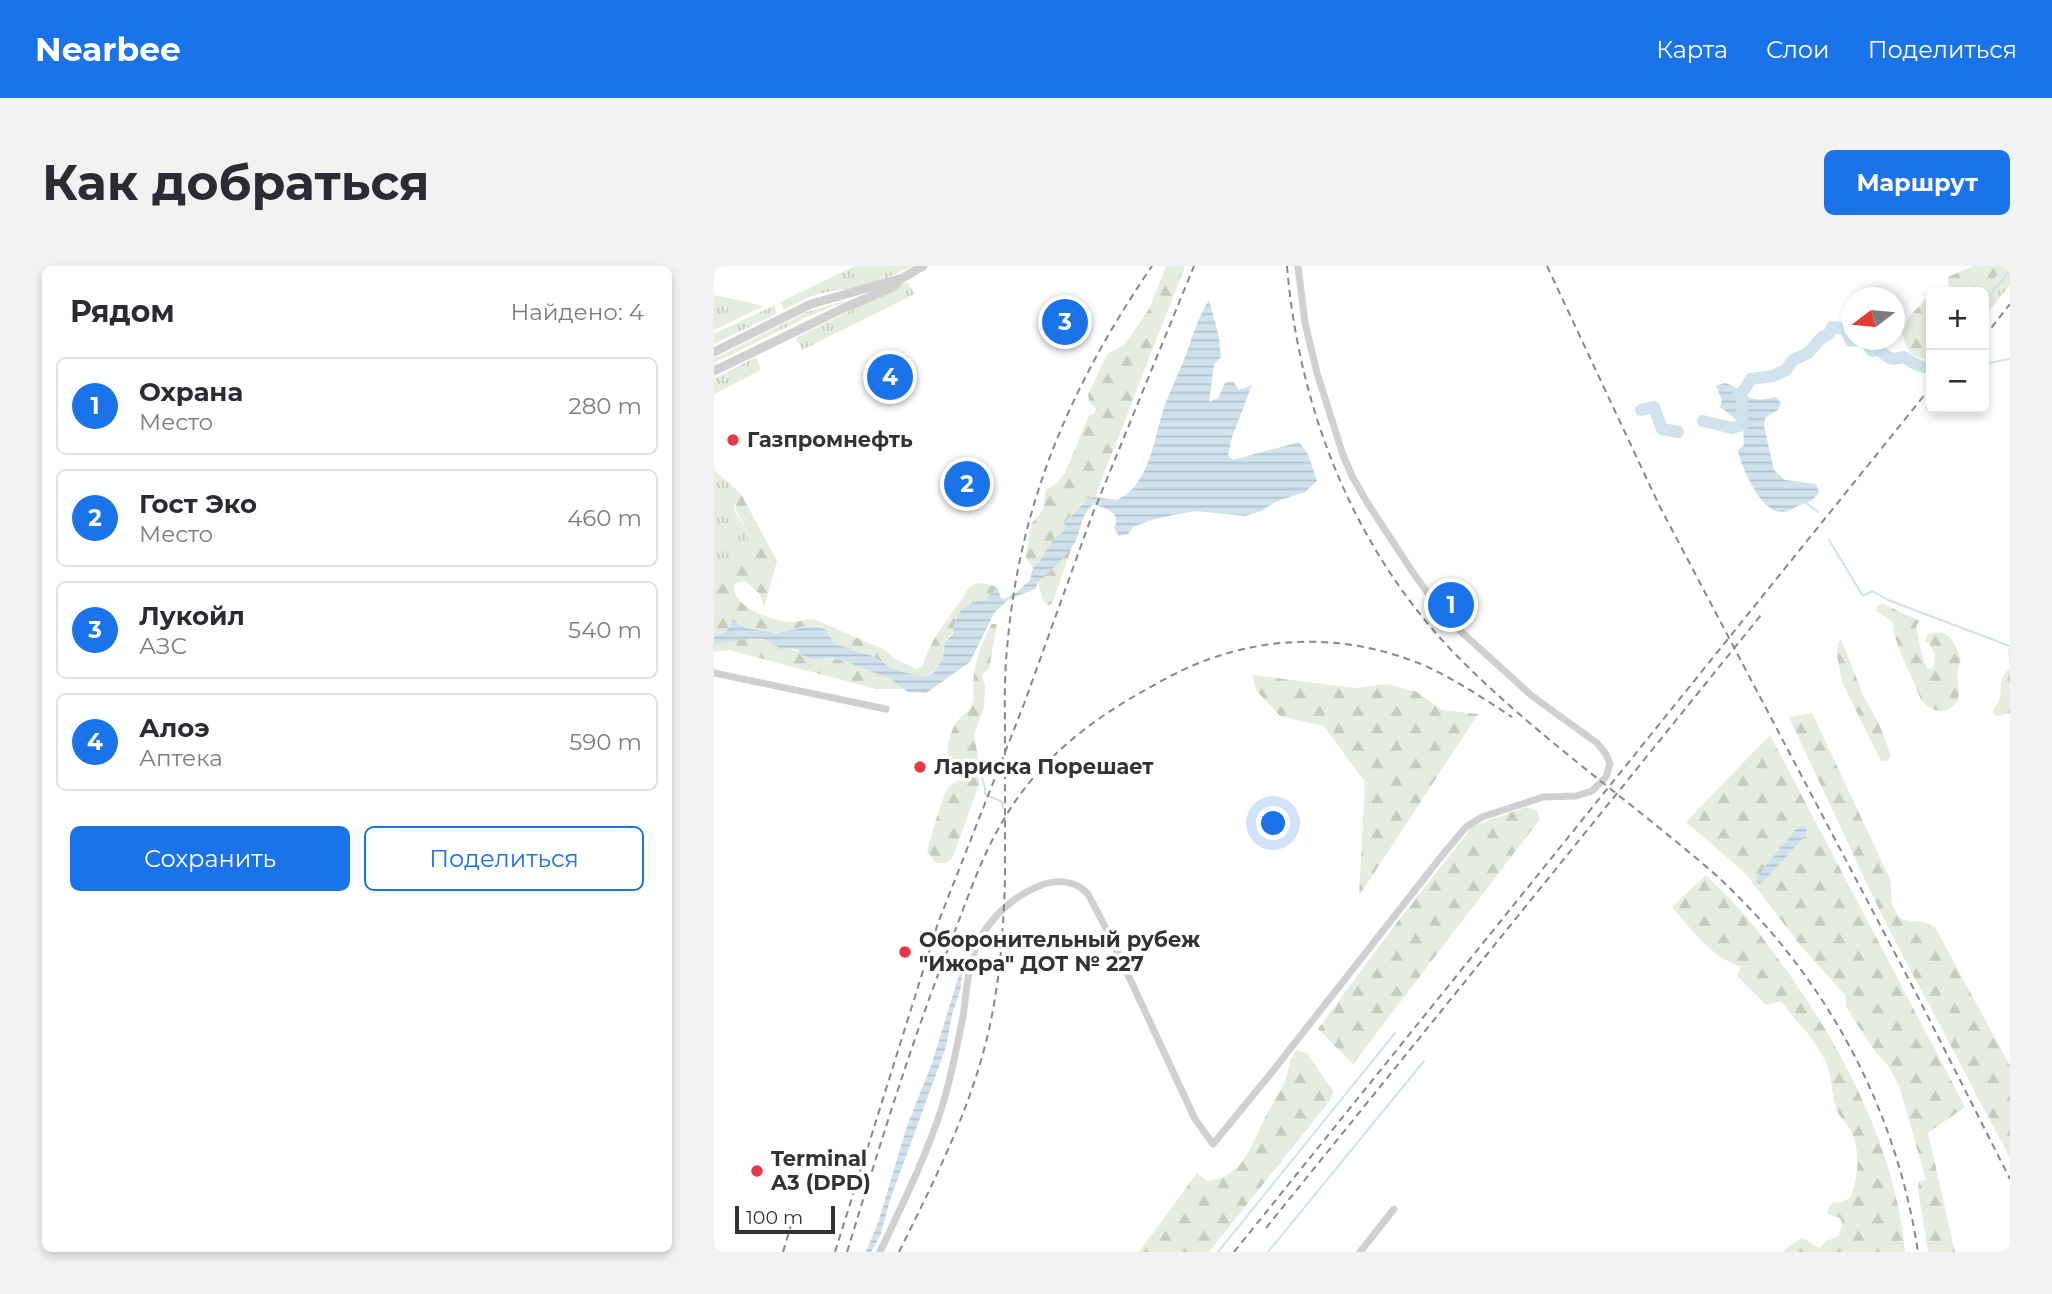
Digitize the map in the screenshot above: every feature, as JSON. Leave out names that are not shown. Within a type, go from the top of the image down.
[{"type":"street","points":[[714,371],[892,287],[923,266]]},
{"type":"street","points":[[880,1252],[927,1151],[942,1106],[956,1050],[972,956],[985,931],[999,913],[1017,898],[1037,887],[1058,882],[1073,883],[1088,894],[1111,936],[1195,1119],[1213,1144],[1466,827],[1482,817],[1528,801],[1585,794],[1596,788],[1608,772],[1610,764],[1597,743],[1532,696],[1445,617],[1368,504],[1343,454],[1317,373],[1305,323],[1298,266]]},
{"type":"street","points":[[714,352],[811,304],[901,279]]},
{"type":"street","points":[[714,673],[886,709]]},
{"type":"street","points":[[1360,1252],[1394,1209]]},
{"type":"green space","points":[[855,266],[912,266],[860,287],[809,297],[784,310],[780,302]]},
{"type":"green space","points":[[1166,266],[1185,266],[1095,497],[1088,498],[1065,522],[1064,531],[1053,540],[1033,568],[1026,558],[1026,553],[1032,523],[1043,510],[1046,489],[1055,485],[1065,473],[1089,415],[1095,413],[1096,408],[1090,403],[1088,395],[1107,354],[1124,345],[1149,309]]},
{"type":"green space","points":[[1973,266],[2006,266],[1986,287],[1950,287],[1948,277]]},
{"type":"green space","points":[[2006,266],[2010,266],[2010,285],[1989,311],[1989,287],[1986,287]]},
{"type":"green space","points":[[907,282],[915,294],[802,350],[796,338]]},
{"type":"green space","points":[[714,295],[764,306],[714,330]]},
{"type":"green space","points":[[1926,298],[1926,359],[1911,353],[1906,345],[1905,326],[1909,317]]},
{"type":"green space","points":[[844,301],[714,363],[714,359],[807,312]]},
{"type":"green space","points":[[775,305],[776,314],[714,344],[714,334]]},
{"type":"green space","points":[[756,357],[761,370],[714,394],[714,379]]},
{"type":"green space","points":[[714,470],[741,494],[736,498],[735,508],[748,537],[740,554],[714,566]]},
{"type":"green space","points":[[741,494],[777,561],[764,607],[760,594],[745,581],[734,584],[735,592],[745,606],[763,615],[790,622],[818,621],[885,650],[894,658],[916,669],[923,666],[933,641],[969,587],[981,583],[997,587],[992,594],[955,622],[952,633],[944,644],[940,662],[934,671],[924,677],[895,670],[872,656],[835,644],[825,630],[816,626],[770,632],[753,629],[739,622],[730,623],[731,627],[726,632],[714,635],[714,566],[740,554],[747,544],[746,529],[736,507],[736,498]]},
{"type":"green space","points":[[1073,544],[1052,604],[1048,605],[1043,601],[1038,582]]},
{"type":"green space","points":[[1883,604],[1920,621],[1916,626],[1927,669],[1933,668],[1935,656],[1925,641],[1927,635],[1941,633],[1953,642],[1961,661],[1958,672],[1958,699],[1950,708],[1937,710],[1921,700],[1900,652],[1892,621],[1876,611],[1878,605]]},
{"type":"green space","points":[[992,624],[997,624],[989,668],[982,675],[985,686],[984,707],[974,735],[979,762],[979,784],[953,857],[946,863],[936,863],[927,851],[944,796],[951,785],[971,774],[971,765],[959,765],[948,759],[950,737],[954,726],[972,705],[976,662]]},
{"type":"green space","points":[[753,637],[774,643],[783,650],[791,649],[813,660],[843,660],[861,666],[903,689],[876,689],[729,650],[714,652],[714,644]]},
{"type":"green space","points":[[1841,639],[1864,697],[1879,724],[1891,756],[1887,761],[1881,761],[1842,682],[1837,655]]},
{"type":"green space","points":[[2010,668],[2010,713],[1999,716],[1993,714],[1993,711],[1999,700],[2003,678]]},
{"type":"green space","points":[[1252,675],[1355,688],[1388,684],[1417,692],[1442,710],[1478,714],[1359,896],[1365,782],[1324,726],[1280,716],[1256,690]]},
{"type":"green space","points":[[1812,713],[1890,879],[1892,904],[1899,918],[1910,922],[1921,921],[1935,927],[2010,1066],[2010,1158],[1883,918],[1789,717]]},
{"type":"green space","points":[[1770,735],[1965,1107],[1928,1133],[1955,1252],[1928,1252],[1918,1190],[1919,1181],[1926,1180],[1900,1089],[1890,1068],[1874,1050],[1846,1007],[1845,995],[1800,945],[1745,873],[1686,822]]},
{"type":"green space","points":[[1526,807],[1537,811],[1540,819],[1353,1064],[1318,1029],[1473,826]]},
{"type":"green space","points":[[1706,875],[1739,908],[1758,932],[1796,984],[1840,1055],[1876,1132],[1899,1212],[1905,1252],[1783,1252],[1802,1238],[1820,1248],[1826,1241],[1839,1236],[1842,1222],[1840,1218],[1827,1214],[1833,1202],[1840,1203],[1851,1197],[1857,1173],[1857,1149],[1851,1130],[1837,1110],[1828,1068],[1813,1041],[1781,1001],[1766,1005],[1737,976],[1741,967],[1711,950],[1672,907]]},
{"type":"green space","points":[[1296,1050],[1307,1053],[1333,1091],[1331,1099],[1209,1252],[1139,1252],[1197,1173],[1207,1181],[1219,1179],[1237,1168],[1244,1160],[1285,1081]]},
{"type":"water","points":[[1209,300],[1219,337],[1221,357],[1214,364],[1209,402],[1218,398],[1225,383],[1233,381],[1239,390],[1252,385],[1228,455],[1233,460],[1299,442],[1308,454],[1317,481],[1305,492],[1245,516],[1196,511],[1155,519],[1133,527],[1128,534],[1119,536],[1114,528],[1114,515],[1094,504],[1084,517],[1077,539],[1062,559],[1038,582],[1035,589],[1008,600],[994,613],[970,662],[926,693],[908,692],[890,679],[843,660],[813,660],[798,650],[781,650],[766,640],[749,639],[714,644],[714,635],[726,631],[734,620],[746,628],[777,633],[810,626],[819,627],[826,630],[835,644],[872,656],[895,670],[924,677],[933,673],[943,656],[945,642],[953,634],[961,610],[977,601],[985,600],[997,587],[1001,598],[1005,599],[1018,591],[1030,580],[1033,568],[1053,540],[1064,531],[1065,522],[1089,498],[1117,500],[1137,483],[1150,458],[1167,399]]},
{"type":"water","points":[[1725,383],[1751,398],[1776,397],[1781,403],[1778,410],[1765,418],[1764,426],[1774,470],[1785,480],[1816,484],[1819,492],[1812,500],[1783,512],[1773,510],[1759,496],[1747,477],[1738,450],[1744,445],[1743,425],[1720,407],[1722,400],[1716,386]]},
{"type":"water","points":[[1802,825],[1807,828],[1806,835],[1763,882],[1758,884],[1756,878]]},
{"type":"water","points":[[960,972],[961,987],[946,1047],[891,1197],[880,1236],[871,1252],[866,1252],[879,1220],[907,1126],[932,1063]]},
{"type":"waterway","points":[[1989,297],[2010,270]]},
{"type":"waterway","points":[[1703,421],[1732,428],[1743,425],[1742,400],[1738,394],[1742,393],[1751,379],[1773,376],[1786,370],[1793,360],[1808,353],[1822,337],[1829,334],[1832,327],[1842,329]]},
{"type":"waterway","points":[[1871,350],[1876,350]]},
{"type":"waterway","points":[[1880,350],[1890,358],[1904,357],[1924,367]]},
{"type":"waterway","points":[[1989,363],[2010,359]]},
{"type":"waterway","points":[[1641,410],[1654,407],[1662,429],[1678,432]]},
{"type":"waterway","points":[[1805,502],[1818,512]]},
{"type":"waterway","points":[[1829,540],[1863,596],[1872,591],[1888,600],[2010,646]]},
{"type":"waterway","points":[[982,778],[985,794],[1002,802],[1003,808]]},
{"type":"waterway","points":[[1218,1252],[1395,1033]]},
{"type":"waterway","points":[[1268,1252],[1424,1061]]},
{"type":"railway","points":[[899,1252],[968,1100],[985,1046],[994,1005],[1005,882],[1006,660],[1013,596],[1023,544],[1054,447],[1074,401],[1097,356],[1152,266]]},
{"type":"railway","points":[[835,1252],[938,923],[1024,704],[1091,518],[1194,266]]},
{"type":"railway","points":[[1287,266],[1304,374],[1319,426],[1338,476],[1362,525],[1390,572],[1422,616],[1488,686],[1552,742],[1717,876],[1756,915],[1791,956],[1850,1047],[1873,1095],[1907,1198],[1918,1252]]},
{"type":"railway","points":[[1547,266],[1659,505],[1918,997],[2010,1179]]},
{"type":"railway","points":[[1989,331],[2010,304]]},
{"type":"railway","points":[[1234,1252],[1926,393]]},
{"type":"railway","points":[[1266,1228],[1761,615]]},
{"type":"railway","points":[[847,1252],[910,1053],[982,862],[1016,800],[1044,765],[1077,735],[1133,697],[1190,667],[1226,654],[1282,643],[1338,643],[1394,654],[1445,676],[1512,717]]},
{"type":"railway","points":[[783,1252],[795,1212]]},
{"type":"place","name":"Лукойл","points":[[1065,322]]},
{"type":"place","name":"Алоэ","points":[[890,377]]},
{"type":"place","name":"Газпромнефть","points":[[733,440]]},
{"type":"place","name":"Гост Эко","points":[[967,484]]},
{"type":"place","name":"Охрана","points":[[1451,605]]},
{"type":"place","name":"Лариска Порешает","points":[[920,767]]},
{"type":"place","name":"Оборонительный рубеж \"Ижора\" ДОТ № 227","points":[[905,952]]},
{"type":"place","name":"Terminal A3 (DPD)","points":[[757,1171]]}]
